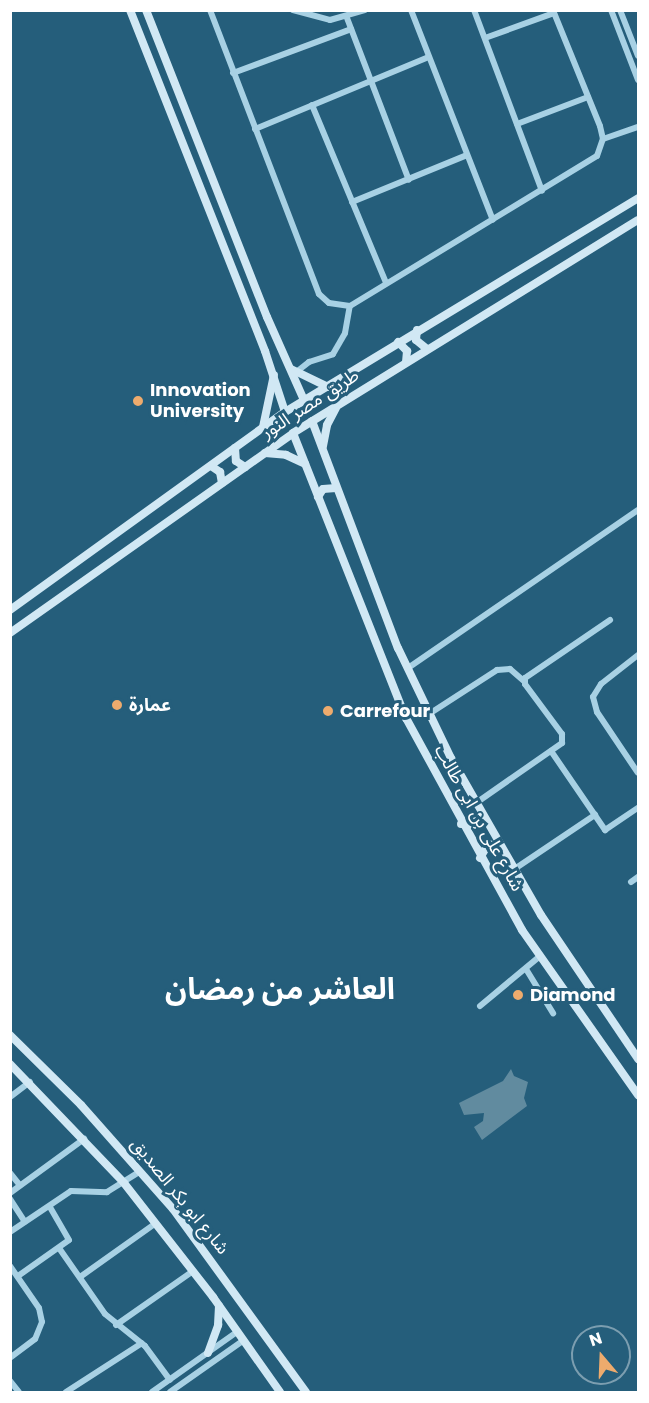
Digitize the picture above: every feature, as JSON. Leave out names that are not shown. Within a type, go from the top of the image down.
[{"type":"street","points":[[130,10],[265,351],[285,412]]},
{"type":"street","points":[[146,10],[279,345],[304,400]]},
{"type":"street","points":[[210,10],[319,294],[329,303],[350,306],[597,156],[603,138],[553,12],[485,38]]},
{"type":"street","points":[[293,10],[314,18],[347,18],[366,10]]},
{"type":"street","points":[[411,10],[493,220]]},
{"type":"street","points":[[474,10],[542,191]]},
{"type":"street","points":[[611,10],[639,80]]},
{"type":"street","points":[[621,10],[639,56]]},
{"type":"street","points":[[347,18],[409,180]]},
{"type":"street","points":[[616,23],[624,19]]},
{"type":"street","points":[[234,73],[351,29]]},
{"type":"street","points":[[255,129],[429,57]]},
{"type":"street","points":[[517,124],[588,97]]},
{"type":"street","points":[[312,105],[386,283]]},
{"type":"street","points":[[603,138],[639,127]]},
{"type":"street","points":[[352,202],[467,155]]},
{"type":"street","name":"طريق مصر النور","points":[[10,610],[285,412],[417,330],[639,198]]},
{"type":"street","name":"طريق مصر النور","points":[[10,633],[293,433],[639,220]]},
{"type":"street","points":[[292,370],[333,354],[345,333],[350,306]]},
{"type":"street","points":[[417,330],[416,340],[427,349]]},
{"type":"street","points":[[398,342],[407,351],[406,362]]},
{"type":"street","points":[[265,351],[279,345]]},
{"type":"street","points":[[292,370],[328,387]]},
{"type":"street","points":[[263,427],[274,375]]},
{"type":"street","points":[[323,450],[327,425],[340,404]]},
{"type":"street","name":"شارع على بن ابى طالب","points":[[312,421],[336,488],[408,668],[429,714],[513,870],[639,1059]]},
{"type":"street","name":"شارع على بن ابى طالب","points":[[293,433],[406,718],[461,824],[540,956],[639,1095]]},
{"type":"street","points":[[235,448],[236,460],[245,466]]},
{"type":"street","points":[[264,453],[286,455],[305,464]]},
{"type":"street","points":[[211,466],[220,472],[222,483]]},
{"type":"street","points":[[318,497],[323,489],[336,488]]},
{"type":"street","points":[[408,668],[639,510]]},
{"type":"street","points":[[524,681],[610,620]]},
{"type":"street","points":[[639,655],[601,684],[593,697],[597,712],[639,773]]},
{"type":"street","points":[[429,714],[497,670],[510,669],[524,681],[564,738],[551,751],[476,803]]},
{"type":"street","points":[[551,751],[605,830],[639,808]]},
{"type":"street","points":[[461,824],[473,824],[482,814]]},
{"type":"street","points":[[513,870],[595,815]]},
{"type":"street","points":[[480,858],[488,844],[501,847]]},
{"type":"street","points":[[631,882],[639,878]]},
{"type":"street","points":[[480,1006],[540,956]]},
{"type":"street","points":[[526,969],[553,1013]]},
{"type":"street","name":"شارع ابو بكر الصديق","points":[[10,1035],[140,1171],[205,1251],[306,1392]]},
{"type":"street","name":"شارع ابو بكر الصديق","points":[[10,1064],[84,1138],[124,1183],[238,1331],[280,1392]]},
{"type":"street","points":[[10,1097],[30,1082]]},
{"type":"street","points":[[10,1193],[19,1184],[84,1138]]},
{"type":"street","points":[[10,1232],[71,1191],[107,1192],[140,1171]]},
{"type":"street","points":[[10,1173],[19,1184]]},
{"type":"street","points":[[10,1199],[25,1222]]},
{"type":"street","points":[[15,1275],[59,1248],[70,1237],[49,1206]]},
{"type":"street","points":[[80,1277],[156,1223]]},
{"type":"street","points":[[59,1248],[116,1325],[142,1343],[170,1380]]},
{"type":"street","points":[[10,1266],[39,1308],[42,1322],[35,1339],[10,1358]]},
{"type":"street","points":[[116,1325],[193,1271]]},
{"type":"street","points":[[208,1353],[218,1325],[219,1306]]},
{"type":"street","points":[[152,1392],[238,1331]]},
{"type":"street","points":[[170,1392],[244,1340]]},
{"type":"street","points":[[225,1341],[231,1349]]},
{"type":"street","points":[[66,1392],[142,1343]]},
{"type":"street","points":[[10,1381],[19,1392]]},
{"type":"water","points":[[511,1069],[514,1076],[528,1082],[524,1098],[527,1106],[482,1140],[474,1127],[483,1121],[484,1113],[464,1115],[459,1103],[503,1081]]},
{"type":"place","name":"Innovation University","points":[[138,401]]},
{"type":"place","name":"عمارة","points":[[117,705]]},
{"type":"place","name":"Carrefour","points":[[328,711]]},
{"type":"place","name":"Diamond","points":[[518,995]]},
{"type":"district","name":"العاشر من رمضان","points":[[280,989]]}]
